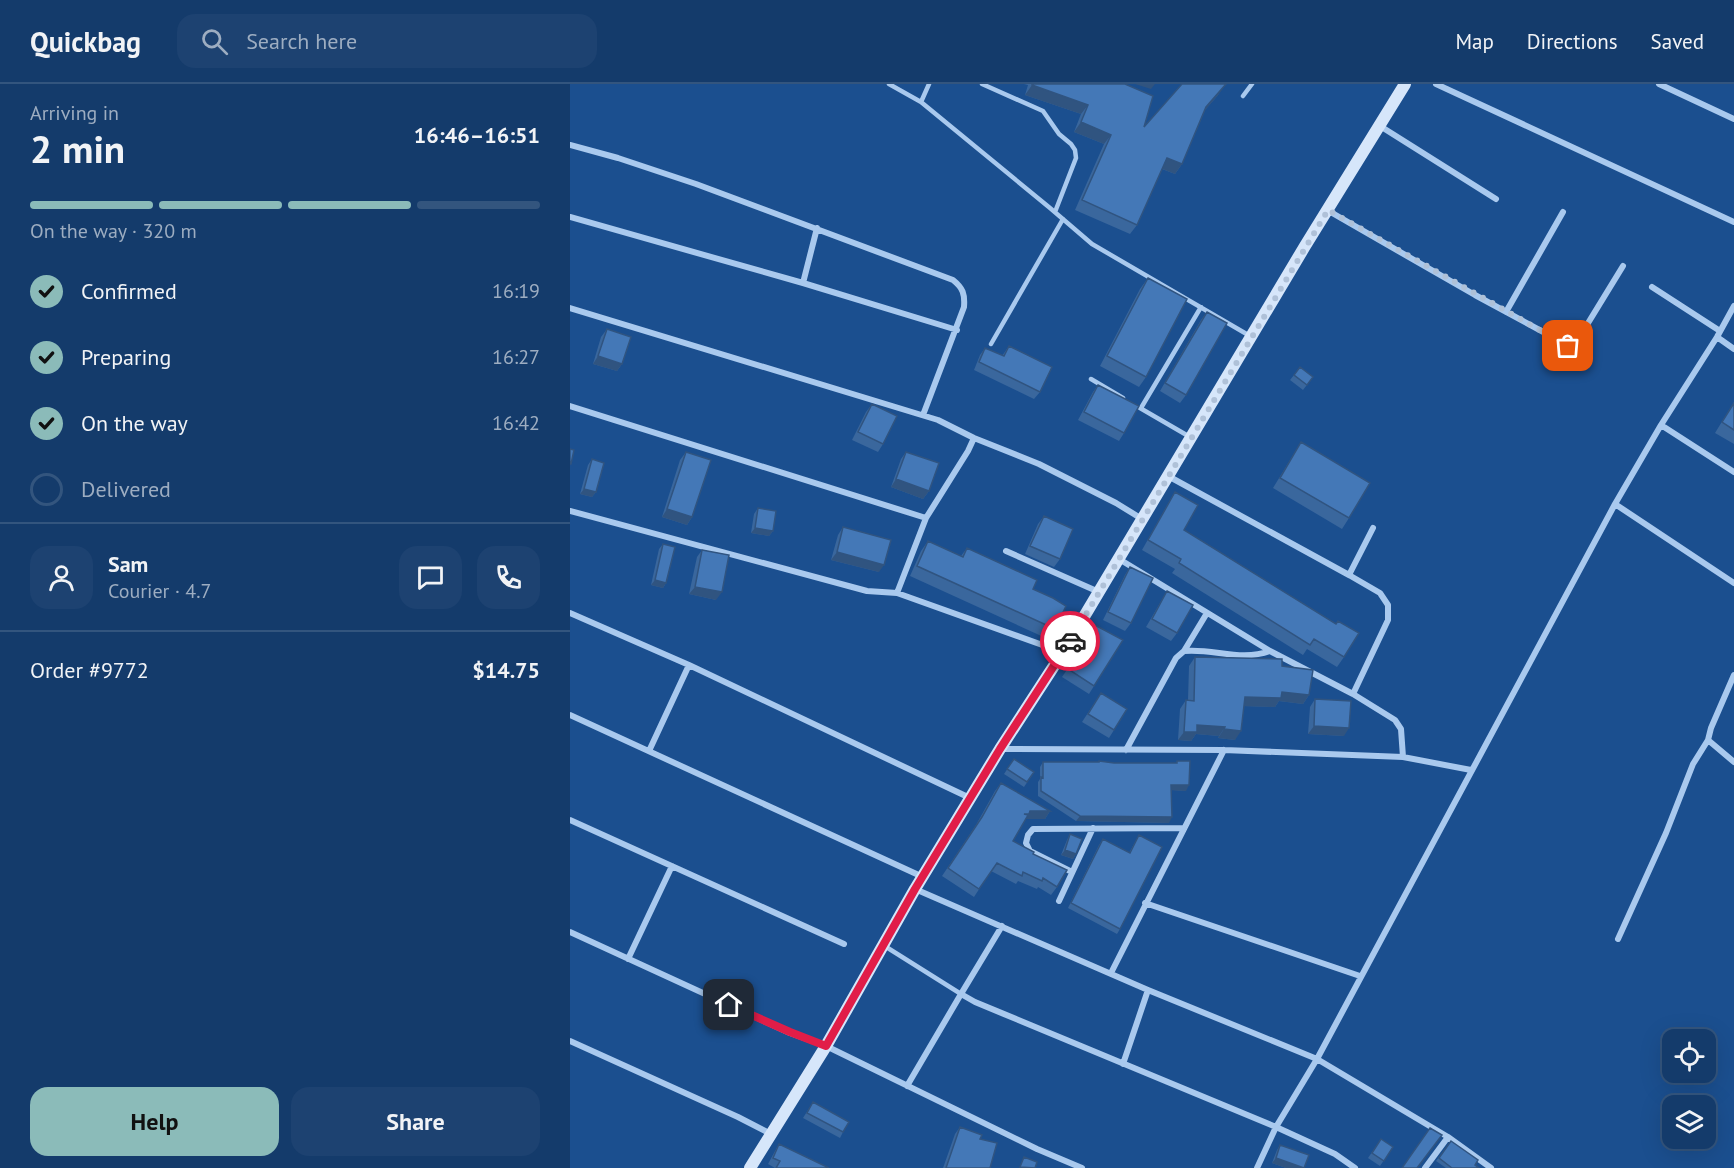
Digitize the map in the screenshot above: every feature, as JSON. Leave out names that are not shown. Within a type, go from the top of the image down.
[{"type":"street","points":[[750,1168],[826,1046],[915,889],[1000,749],[1063,652],[1251,336],[1405,84]]},
{"type":"street","points":[[1436,84],[1734,222]]},
{"type":"street","points":[[1659,84],[1734,118]]},
{"type":"street","points":[[1380,126],[1496,199]]},
{"type":"street","points":[[570,145],[696,184],[953,280],[962,288],[965,297],[964,307],[923,415]]},
{"type":"street","points":[[1328,210],[1568,346],[1574,346],[1623,266]]},
{"type":"street","points":[[1506,312],[1563,212]]},
{"type":"street","points":[[570,218],[802,283],[957,330]]},
{"type":"street","points":[[802,283],[817,228]]},
{"type":"street","points":[[1652,287],[1719,334],[1734,349]]},
{"type":"street","points":[[1257,1168],[1276,1127],[1317,1059],[1616,504],[1734,306]]},
{"type":"street","points":[[570,308],[938,420],[974,438],[1039,464],[1116,503],[1142,519]]},
{"type":"street","points":[[570,406],[926,518]]},
{"type":"street","points":[[1661,425],[1734,472]]},
{"type":"street","points":[[897,593],[926,518],[974,438]]},
{"type":"street","points":[[1168,476],[1380,593],[1388,605],[1388,620],[1353,694]]},
{"type":"street","points":[[1616,504],[1734,583]]},
{"type":"street","points":[[570,511],[867,591],[897,593],[1063,652]]},
{"type":"street","points":[[1349,576],[1373,528]]},
{"type":"street","points":[[1006,551],[1099,592]]},
{"type":"street","points":[[1119,558],[1269,651],[1353,694],[1395,720],[1401,729],[1403,757]]},
{"type":"street","points":[[570,613],[689,665],[970,798]]},
{"type":"street","points":[[1126,750],[1176,658],[1184,651],[1207,613]]},
{"type":"street","points":[[1184,651],[1242,657],[1269,651]]},
{"type":"street","points":[[650,751],[689,665]]},
{"type":"street","points":[[1618,939],[1666,833],[1693,764],[1708,740],[1734,675]]},
{"type":"street","points":[[570,715],[923,877]]},
{"type":"street","points":[[1708,740],[1734,762]]},
{"type":"street","points":[[1000,749],[1224,750],[1403,757],[1471,770]]},
{"type":"street","points":[[1111,973],[1224,750]]},
{"type":"street","points":[[570,820],[843,944]]},
{"type":"street","points":[[1059,901],[1093,828]]},
{"type":"street","points":[[1072,872],[1030,851],[1026,843],[1033,829],[1184,828]]},
{"type":"street","points":[[628,959],[672,866]]},
{"type":"street","points":[[915,889],[1148,990],[1317,1059],[1448,1137],[1491,1168]]},
{"type":"street","points":[[1145,903],[1360,976]]},
{"type":"street","points":[[907,1086],[1002,926]]},
{"type":"street","points":[[570,932],[790,1032],[826,1046],[1082,1168]]},
{"type":"street","points":[[1124,1064],[1148,990]]},
{"type":"street","points":[[962,994],[975,1002],[1276,1127],[1335,1154],[1355,1168]]},
{"type":"street","points":[[570,1041],[771,1134]]},
{"type":"street","points":[[1425,1168],[1448,1137]]},
{"type":"lane","points":[[890,84],[921,102],[1092,244],[1251,336]]},
{"type":"lane","points":[[921,102],[929,84]]},
{"type":"lane","points":[[982,84],[1043,111],[1059,134],[1075,150],[1076,158],[1055,212]]},
{"type":"lane","points":[[1243,96],[1252,84]]},
{"type":"lane","points":[[991,344],[1063,219]]},
{"type":"lane","points":[[1141,408],[1201,307]]},
{"type":"lane","points":[[1091,379],[1191,438]]},
{"type":"lane","points":[[883,945],[962,994]]},
{"type":"building","points":[[1032,84],[1125,84],[1153,96],[1144,127],[1182,84],[1226,84],[1206,107],[1182,164],[1167,158],[1137,225],[1082,200],[1111,135],[1081,122],[1088,105]]},
{"type":"building","points":[[1148,278],[1187,299],[1146,377],[1107,356]]},
{"type":"building","points":[[1207,312],[1227,323],[1186,395],[1165,383]]},
{"type":"building","points":[[607,329],[631,337],[622,364],[598,356]]},
{"type":"building","points":[[1009,346],[1052,367],[1040,392],[979,362],[985,348],[1004,356]]},
{"type":"building","points":[[1300,367],[1313,377],[1307,385],[1294,375]]},
{"type":"building","points":[[1098,385],[1139,406],[1124,433],[1084,412]]},
{"type":"building","points":[[1734,403],[1734,430],[1722,422]]},
{"type":"building","points":[[872,404],[897,416],[883,444],[858,432]]},
{"type":"building","points":[[1301,442],[1370,483],[1349,518],[1280,478]]},
{"type":"building","points":[[570,449],[574,450],[571,464],[570,464]]},
{"type":"building","points":[[686,452],[711,460],[692,517],[667,509]]},
{"type":"building","points":[[906,452],[939,463],[929,491],[896,479]]},
{"type":"building","points":[[592,459],[604,463],[596,492],[584,489]]},
{"type":"building","points":[[1175,492],[1198,505],[1184,530],[1336,624],[1338,621],[1359,633],[1344,657],[1314,639],[1310,645],[1179,563],[1181,559],[1148,540]]},
{"type":"building","points":[[758,508],[776,511],[773,531],[755,528]]},
{"type":"building","points":[[1044,516],[1073,529],[1060,559],[1030,546]]},
{"type":"building","points":[[843,527],[891,540],[884,565],[837,552]]},
{"type":"building","points":[[928,541],[963,557],[967,548],[1037,580],[1033,589],[1066,606],[1055,629],[917,566]]},
{"type":"building","points":[[663,544],[675,547],[666,583],[655,580]]},
{"type":"building","points":[[702,550],[729,555],[722,592],[695,587]]},
{"type":"building","points":[[1130,567],[1153,578],[1131,623],[1108,612]]},
{"type":"building","points":[[1167,591],[1193,605],[1177,633],[1152,619]]},
{"type":"building","points":[[1091,623],[1123,640],[1094,686],[1068,669],[1085,644],[1081,642]]},
{"type":"building","points":[[1195,657],[1282,659],[1282,666],[1313,670],[1309,695],[1282,692],[1281,698],[1245,697],[1241,731],[1224,729],[1225,727],[1197,725],[1197,732],[1184,732],[1186,700],[1194,701]]},
{"type":"building","points":[[1101,693],[1127,709],[1114,730],[1088,714]]},
{"type":"building","points":[[1315,699],[1351,701],[1349,728],[1314,726]]},
{"type":"building","points":[[1014,759],[1034,772],[1027,782],[1007,769]]},
{"type":"building","points":[[1177,761],[1190,761],[1189,785],[1171,785],[1172,817],[1080,816],[1041,791],[1043,762],[1177,763]]},
{"type":"building","points":[[1001,783],[1050,811],[1030,811],[1029,814],[1024,814],[1028,815],[1013,841],[1034,852],[1033,854],[1067,870],[1057,887],[1043,878],[1042,881],[1023,872],[1022,876],[997,863],[979,889],[948,868],[982,817]]},
{"type":"building","points":[[1070,834],[1082,839],[1076,854],[1065,850]]},
{"type":"building","points":[[1139,835],[1162,847],[1120,929],[1071,903],[1103,839],[1130,853]]},
{"type":"building","points":[[813,1102],[849,1122],[843,1132],[807,1113]]},
{"type":"building","points":[[960,1127],[982,1135],[980,1139],[997,1143],[990,1168],[946,1168]]},
{"type":"building","points":[[1430,1128],[1442,1135],[1417,1168],[1402,1168]]},
{"type":"building","points":[[1381,1139],[1393,1147],[1384,1161],[1372,1153]]},
{"type":"building","points":[[1451,1141],[1478,1160],[1475,1165],[1479,1168],[1452,1168],[1439,1158]]},
{"type":"building","points":[[779,1144],[829,1168],[776,1168],[780,1161],[773,1158]]},
{"type":"building","points":[[1280,1145],[1309,1155],[1304,1168],[1276,1158]]},
{"type":"building","points":[[1024,1157],[1037,1162],[1035,1168],[1020,1167]]},
{"type":"way so far","points":[[1070,641],[1328,210],[1568,346]]},
{"type":"route","points":[[729,1005],[826,1046],[915,889],[1000,749],[1070,641]]}]
